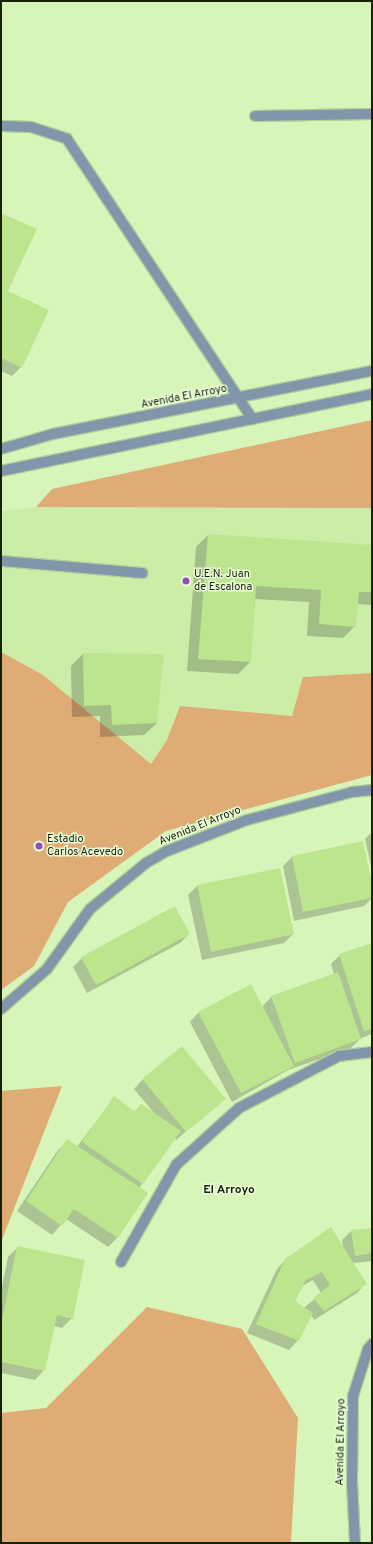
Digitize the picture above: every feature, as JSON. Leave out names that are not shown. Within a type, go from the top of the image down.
[{"type":"street","points":[[255,116],[372,114]]},
{"type":"street","points":[[1,126],[31,127],[67,139],[240,398],[252,419]]},
{"type":"street","name":"Avenida El Arroyo","points":[[1,448],[53,434],[372,371]]},
{"type":"street","points":[[1,471],[372,394]]},
{"type":"street","points":[[1,561],[142,573]]},
{"type":"street","name":"Avenida El Arroyo","points":[[1,1009],[47,969],[90,909],[146,863],[167,851],[247,820],[344,794],[372,790]]},
{"type":"street","points":[[121,1262],[176,1165],[239,1108],[339,1056],[372,1052]]},
{"type":"street","name":"Avenida El Arroyo","points":[[355,1543],[352,1482],[353,1396],[372,1344]]},
{"type":"shaded area","points":[[372,420],[372,508],[36,507],[52,489]]},
{"type":"shaded area","name":"U.E.N. Juan de Escalona","points":[[36,507],[372,508],[372,673],[303,677],[293,716],[181,706],[167,740],[151,764],[43,675],[1,652],[1,511]]},
{"type":"shaded area","points":[[1,652],[43,675],[151,764],[167,740],[180,706],[292,716],[303,677],[372,673],[372,775],[166,831],[68,902],[34,966],[1,990]]},
{"type":"shaded area","points":[[62,1086],[1,1242],[1,1091]]},
{"type":"shaded area","points":[[147,1307],[242,1329],[298,1418],[291,1543],[1,1543],[1,1413],[46,1408]]},
{"type":"building","points":[[1,213],[37,229],[8,291],[49,310],[22,368],[1,358]]},
{"type":"building","points":[[208,534],[372,545],[372,592],[359,592],[356,627],[319,624],[321,590],[256,586],[251,662],[198,659]]},
{"type":"building","points":[[83,653],[164,654],[157,723],[112,725],[111,705],[84,706]]},
{"type":"building","points":[[363,841],[372,884],[372,898],[303,912],[292,856]]},
{"type":"building","points":[[280,868],[294,934],[211,952],[197,885]]},
{"type":"building","points":[[175,906],[190,934],[96,985],[81,957]]},
{"type":"building","points":[[372,943],[372,1029],[364,1031],[339,954]]},
{"type":"building","points":[[338,972],[361,1039],[295,1063],[271,996]]},
{"type":"building","points":[[251,984],[294,1066],[241,1093],[198,1012]]},
{"type":"building","points":[[182,1046],[226,1099],[186,1132],[142,1079]]},
{"type":"building","points":[[114,1096],[135,1112],[141,1104],[181,1131],[143,1184],[82,1142]]},
{"type":"building","points":[[67,1139],[148,1193],[118,1238],[74,1209],[62,1226],[26,1201]]},
{"type":"building","points":[[331,1227],[367,1284],[324,1311],[313,1298],[330,1285],[322,1272],[306,1280],[295,1301],[313,1313],[299,1341],[256,1324],[285,1259]]},
{"type":"building","points":[[372,1228],[372,1253],[355,1256],[351,1230]]},
{"type":"building","points":[[17,1246],[85,1260],[73,1319],[57,1315],[45,1371],[1,1362],[1,1325]]},
{"type":"place","name":"U.E.N. Juan de Escalona","points":[[186,581]]},
{"type":"place","name":"Estadio Carlos Acevedo","points":[[39,846]]},
{"type":"district","name":"El Arroyo","points":[[229,1191]]}]
